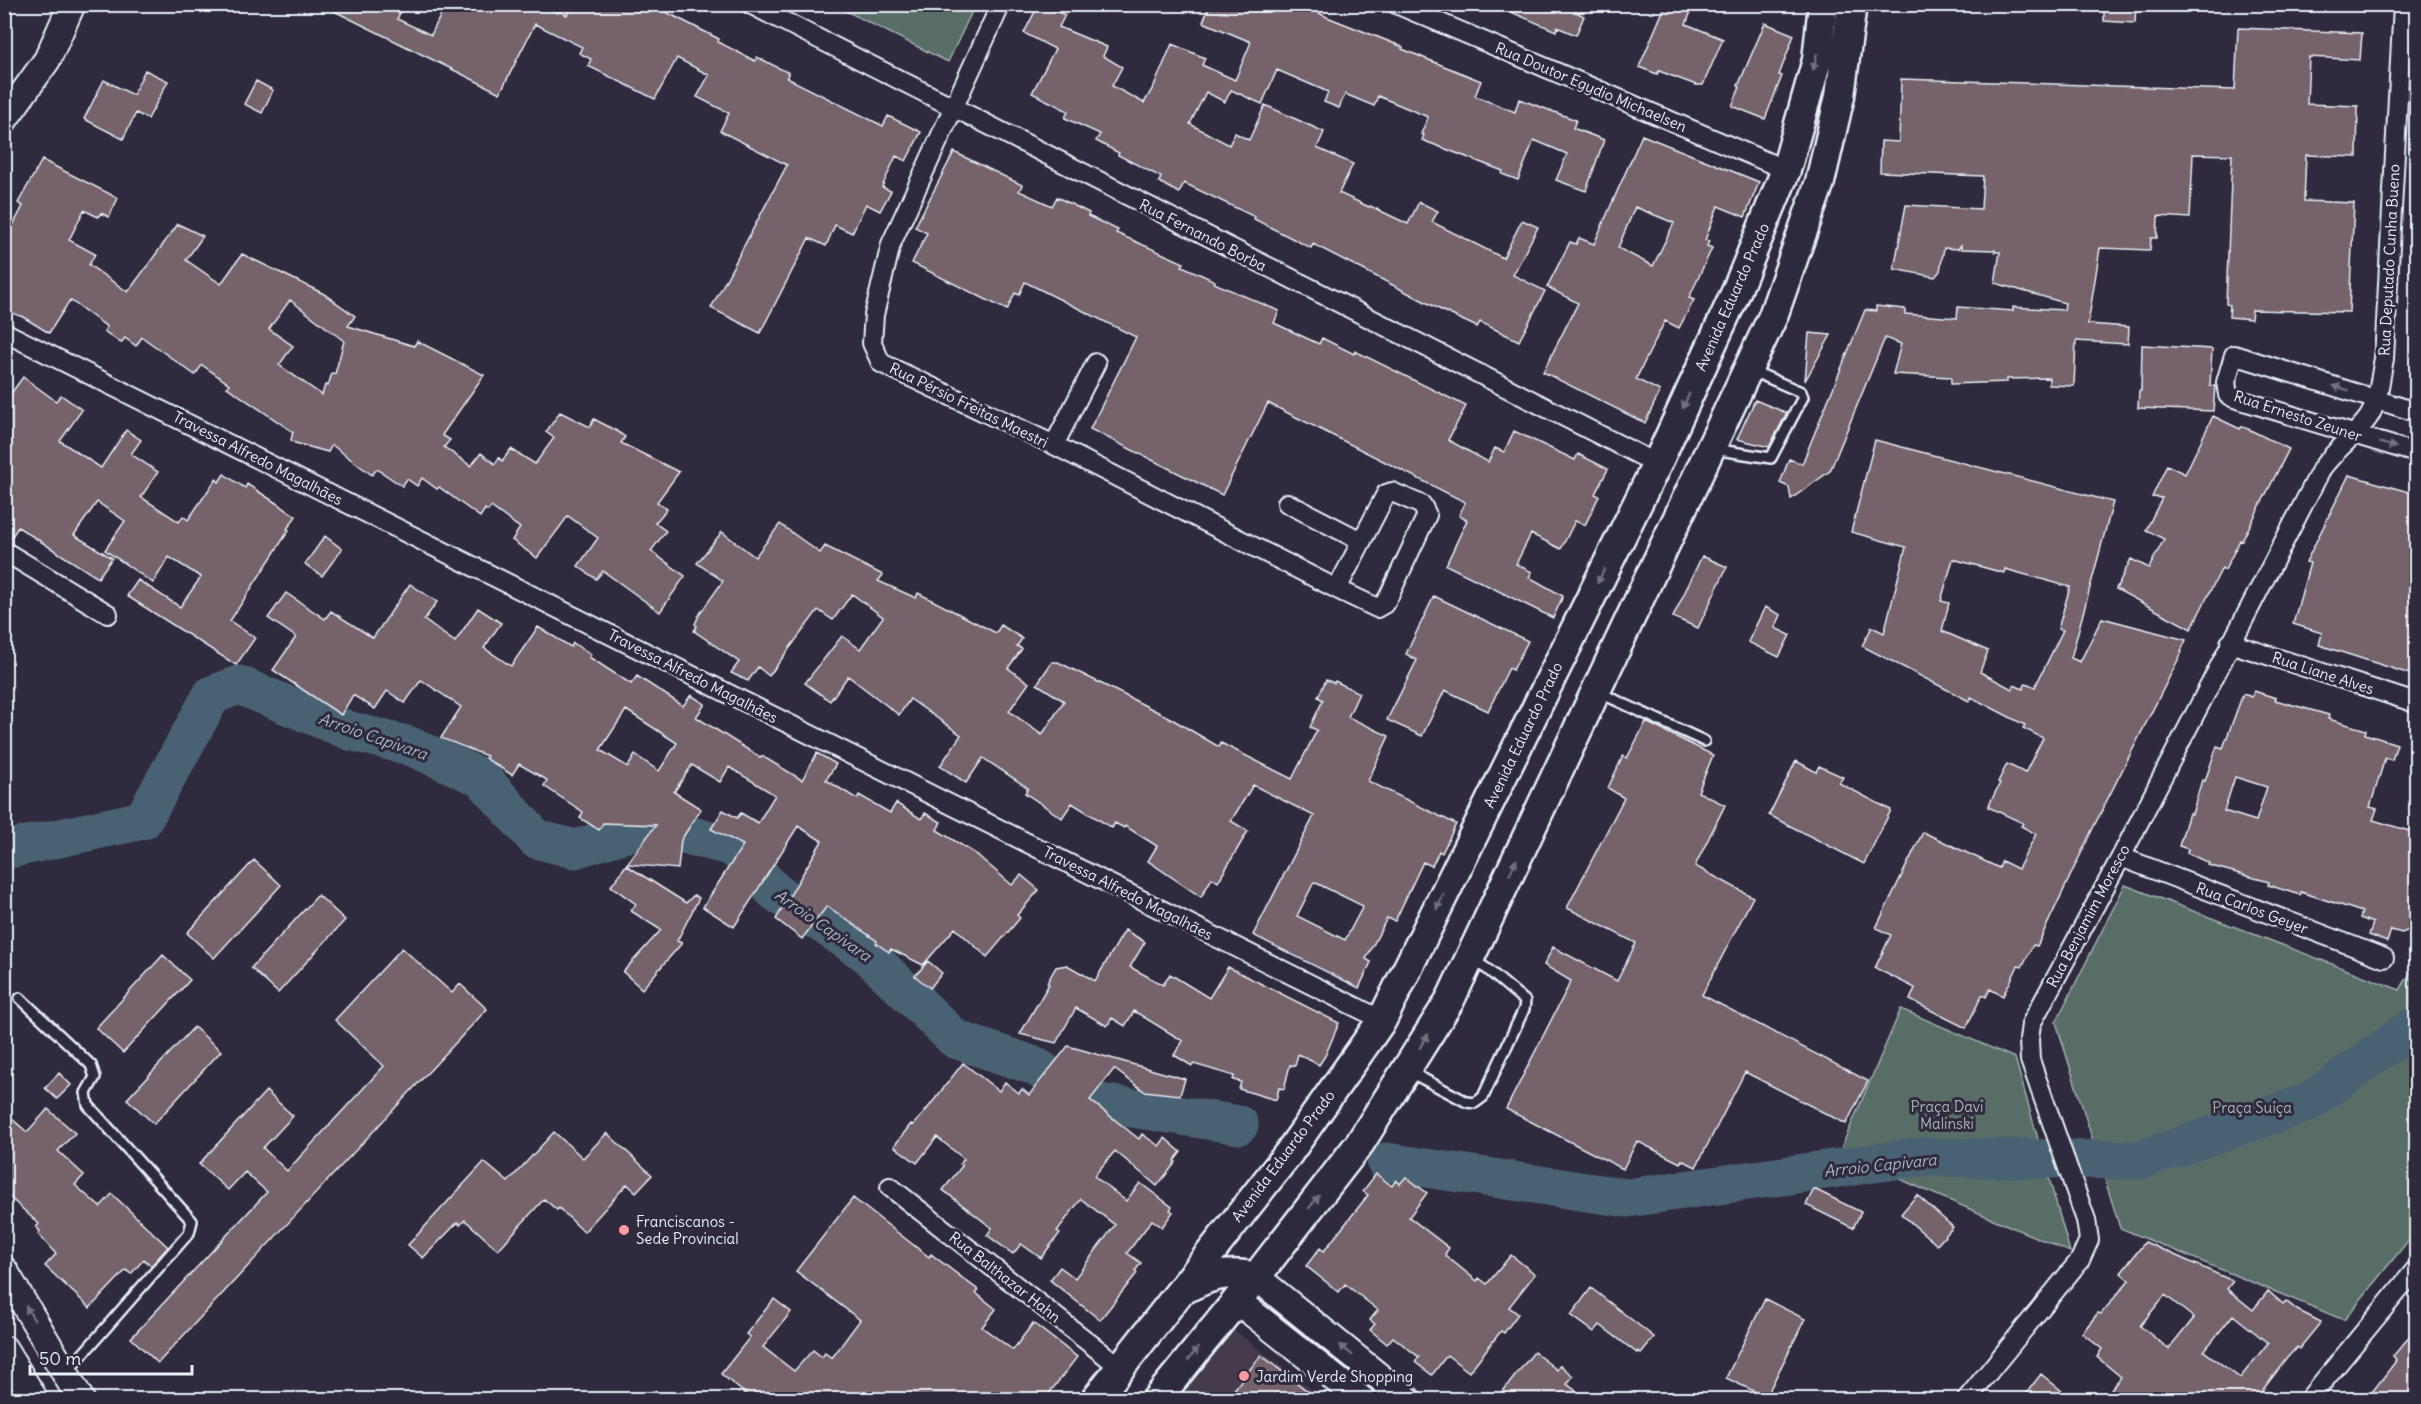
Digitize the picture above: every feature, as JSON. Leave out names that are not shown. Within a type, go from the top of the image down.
[{"type":"main road","points":[[4,120],[47,60],[72,4]]},
{"type":"main road","name":"Avenida Eduardo Prado","points":[[1095,1400],[1176,1293],[1288,1154],[1382,1020],[1657,464],[1735,294],[1786,170],[1817,60],[1823,4]]},
{"type":"main road","points":[[1156,1400],[1256,1277],[1360,1143],[1450,1000],[1773,316],[1820,182],[1840,96],[1852,4]]},
{"type":"main road","points":[[4,1270],[81,1400]]},
{"type":"main road","points":[[1176,1293],[1202,1279],[1218,1275],[1236,1272],[1256,1277],[1399,1397]]},
{"type":"main road","points":[[1236,1300],[1362,1400]]},
{"type":"main road","points":[[4,1349],[35,1400]]},
{"type":"street","name":"Rua Fernando Borba","points":[[750,4],[954,110],[1657,464]]},
{"type":"street","name":"Rua Pérsio Freitas Maestri","points":[[1001,4],[891,244],[874,315],[872,343],[880,363],[1054,446],[1337,589],[1377,608],[1384,604],[1428,516],[1426,509],[1392,492],[1386,494],[1337,589]]},
{"type":"street","name":"Rua Doutor Egydio Michaelsen","points":[[1396,4],[1786,170]]},
{"type":"street","name":"Rua Deputado Cunha Bueno","points":[[2351,435],[2368,418],[2376,399],[2384,358],[2403,4]]},
{"type":"street","name":"Travessa Alfredo Magalhães","points":[[4,332],[1382,1020]]},
{"type":"street","name":"Rua Ernesto Zeuner","points":[[2416,412],[2234,355],[2226,382],[2228,395],[2351,435],[2416,453]]},
{"type":"street","points":[[1054,446],[1096,363]]},
{"type":"street","name":"Rua Benjamim Moresco","points":[[1966,1400],[2080,1260],[2089,1240],[2086,1220],[2030,1060],[2031,1024],[2121,857],[2322,468],[2351,435]]},
{"type":"street","points":[[1287,503],[1360,541]]},
{"type":"street","points":[[4,551],[108,614]]},
{"type":"street","name":"Rua Liane Alves","points":[[2230,643],[2416,703]]},
{"type":"street","name":"Rua Carlos Geyer","points":[[2121,857],[2384,958]]},
{"type":"street","name":"Rua Balthazar Hahn","points":[[890,1187],[1120,1367]]},
{"type":"street","points":[[2308,1400],[2416,1269]]},
{"type":"lane","points":[[1710,448],[1771,458],[1803,397],[1801,392],[1748,369]]},
{"type":"lane","points":[[1596,692],[1704,741]]},
{"type":"lane","points":[[1406,1070],[1467,1102],[1475,1103],[1483,1097],[1524,1009],[1525,1001],[1487,969],[1470,958]]},
{"type":"lane","points":[[20,998],[91,1065],[95,1077],[86,1093],[88,1105],[192,1221],[189,1233],[66,1372]]},
{"type":"shaded area","name":"Jardim Verde Shopping","points":[[1233,1329],[1324,1399],[1177,1400]]},
{"type":"green space","points":[[834,5],[975,5],[948,62]]},
{"type":"green space","name":"Praça Suíça","points":[[2125,885],[2400,990],[2416,963],[2416,1231],[2344,1320],[2120,1228],[2056,1022]]},
{"type":"green space","name":"Praça Davi Malinski","points":[[1901,1009],[2015,1058],[2070,1252],[1839,1153]]},
{"type":"building","points":[[320,4],[388,4],[401,11],[397,19],[431,35],[446,4],[541,4],[567,15],[571,4],[664,4],[662,10],[719,39],[718,42],[755,61],[757,57],[789,73],[787,78],[883,126],[888,116],[921,132],[906,161],[896,156],[882,187],[891,191],[880,211],[866,204],[852,233],[835,225],[826,246],[809,238],[760,333],[711,308],[787,165],[720,131],[729,113],[697,97],[709,75],[677,58],[655,99],[588,66],[591,59],[579,53],[582,47],[535,24],[500,93]]},
{"type":"building","points":[[1039,4],[1065,15],[1059,27],[1107,47],[1103,56],[1122,67],[1112,86],[1144,103],[1172,44],[1205,58],[1202,65],[1235,80],[1251,42],[1203,22],[1210,4],[1301,4],[1481,81],[1475,96],[1515,112],[1519,99],[1576,120],[1573,128],[1604,140],[1586,191],[1556,180],[1567,154],[1534,140],[1518,180],[1502,174],[1503,171],[1422,140],[1424,135],[1421,134],[1428,117],[1378,96],[1374,106],[1345,94],[1339,108],[1324,102],[1328,92],[1277,70],[1262,104],[1231,90],[1225,102],[1206,92],[1190,124],[1229,145],[1235,133],[1249,140],[1265,105],[1324,132],[1317,148],[1353,164],[1339,193],[1408,224],[1419,202],[1438,211],[1432,222],[1503,258],[1522,220],[1538,227],[1513,275],[1545,291],[1519,341],[1480,322],[1477,327],[1443,311],[1313,244],[1311,248],[1254,219],[1255,217],[1184,183],[1179,193],[1159,182],[1161,177],[1096,141],[1100,134],[1065,118],[1068,111],[1032,93],[1055,49],[1024,33]]},
{"type":"building","points":[[1492,4],[1581,4],[1578,13],[1584,16],[1576,35],[1557,27],[1556,31]]},
{"type":"building","points":[[1666,4],[1694,4],[1686,24],[1723,39],[1703,85],[1696,85],[1659,71],[1657,74],[1639,67]]},
{"type":"building","points":[[2104,4],[2136,4],[2135,23],[2104,21]]},
{"type":"building","points":[[1765,23],[1794,35],[1779,75],[1782,76],[1765,119],[1732,106],[1740,87],[1738,86]]},
{"type":"building","points":[[2238,28],[2362,33],[2360,60],[2309,57],[2307,104],[2358,106],[2357,157],[2306,155],[2304,201],[2354,203],[2349,312],[2252,310],[2251,319],[2229,317],[2230,305],[2226,304],[2232,155],[2193,154],[2190,218],[2158,216],[2157,238],[2151,238],[2150,250],[2100,248],[2088,324],[2129,327],[2128,344],[2076,341],[2074,386],[2049,385],[2049,378],[1951,384],[1951,377],[1893,374],[1901,344],[1885,338],[1830,471],[1791,499],[1789,487],[1780,483],[1789,459],[1802,464],[1865,310],[1876,311],[1876,306],[1905,309],[1905,314],[1957,318],[1958,307],[2013,311],[2013,307],[2064,310],[2065,303],[1995,283],[2000,252],[1995,252],[1995,250],[1961,249],[1961,245],[1958,249],[1944,248],[1940,271],[1935,277],[1894,269],[1906,205],[1981,209],[1983,176],[1880,172],[1881,141],[1899,142],[1901,79],[2235,90]]},
{"type":"building","points":[[145,70],[168,81],[148,119],[136,113],[123,139],[84,119],[104,80],[133,95]]},
{"type":"building","points":[[256,81],[273,90],[262,113],[244,104]]},
{"type":"building","points":[[1642,135],[1759,182],[1745,217],[1718,206],[1705,240],[1709,241],[1707,246],[1712,248],[1689,298],[1694,300],[1679,328],[1665,321],[1636,379],[1660,391],[1645,423],[1543,372],[1578,303],[1547,287],[1570,242],[1576,244],[1579,238],[1594,244]],"holes":[[[1635,207],[1674,223],[1653,266],[1618,248]]]},
{"type":"building","points":[[954,152],[1022,185],[1019,191],[1052,206],[1057,197],[1089,213],[1088,216],[1118,230],[1116,233],[1184,263],[1182,266],[1215,281],[1214,283],[1279,311],[1274,323],[1319,344],[1322,338],[1354,354],[1355,351],[1466,406],[1448,440],[1488,462],[1495,448],[1504,452],[1514,431],[1575,460],[1578,454],[1608,469],[1595,494],[1599,496],[1585,525],[1575,521],[1561,549],[1531,534],[1516,564],[1532,572],[1529,577],[1563,596],[1553,618],[1446,565],[1467,520],[1459,516],[1465,502],[1268,403],[1222,495],[1090,429],[1136,337],[1025,282],[1019,295],[1015,293],[1007,310],[912,263],[927,233],[915,227]]},
{"type":"building","points":[[42,160],[118,198],[109,217],[101,213],[98,217],[84,210],[69,240],[95,254],[89,265],[128,292],[178,224],[203,236],[186,260],[221,284],[242,254],[324,294],[355,316],[348,326],[414,346],[417,341],[484,375],[442,435],[450,440],[444,447],[471,466],[481,453],[495,464],[499,458],[502,461],[511,449],[535,464],[554,438],[546,432],[560,412],[590,427],[594,419],[615,430],[625,437],[621,443],[679,472],[657,502],[667,509],[655,523],[666,531],[651,551],[685,576],[660,612],[603,571],[596,579],[578,566],[598,538],[568,516],[537,558],[512,540],[520,528],[491,507],[488,511],[485,509],[480,517],[439,487],[437,489],[422,478],[417,486],[407,479],[402,486],[377,469],[372,475],[332,445],[328,452],[295,443],[291,440],[293,432],[227,387],[229,384],[202,365],[195,375],[142,337],[136,346],[125,338],[121,343],[104,331],[107,327],[70,300],[49,333],[23,317],[4,310],[4,243],[23,206],[18,203]],"holes":[[[290,300],[344,341],[335,374],[332,373],[322,395],[279,365],[293,346],[269,329]]]},
{"type":"building","points":[[1809,333],[1831,335],[1805,381]]},
{"type":"building","points":[[2142,345],[2212,349],[2210,386],[2215,386],[2213,411],[2138,408],[2139,391],[2141,391]]},
{"type":"building","points":[[23,377],[56,401],[61,395],[82,410],[60,441],[101,468],[126,430],[141,440],[131,454],[158,472],[141,497],[179,522],[183,516],[188,520],[216,479],[219,482],[224,474],[245,488],[247,484],[296,516],[230,621],[255,638],[236,665],[127,596],[138,580],[180,607],[201,577],[169,557],[153,583],[105,550],[125,521],[97,502],[74,535],[112,558],[98,578],[18,527],[9,541],[4,540],[4,403]]},
{"type":"building","points":[[1755,400],[1787,413],[1769,447],[1737,439]]},
{"type":"building","points":[[2213,416],[2240,429],[2242,426],[2289,449],[2242,541],[2240,540],[2225,570],[2222,568],[2191,629],[2116,589],[2131,559],[2149,568],[2164,539],[2146,530],[2162,498],[2152,497],[2167,465],[2185,474]]},
{"type":"building","points":[[1875,440],[2113,502],[2071,658],[2080,662],[2102,618],[2186,640],[2037,946],[2033,945],[2022,967],[2018,966],[2003,996],[1990,989],[1986,997],[1982,995],[1966,1028],[1910,1000],[1915,988],[1875,968],[1891,935],[1876,928],[1923,832],[1999,868],[2002,861],[2018,869],[2036,834],[2021,826],[2023,823],[1988,807],[2007,764],[2025,773],[2043,738],[2023,728],[2025,725],[1971,697],[1969,701],[1862,646],[1872,627],[1884,633],[1906,547],[1851,532]],"holes":[[[1953,559],[2004,573],[2005,569],[2070,587],[2058,629],[2063,630],[2035,687],[2026,683],[2023,689],[2014,685],[2012,689],[1980,672],[1988,651],[1942,631],[1949,603],[1941,601]]]},
{"type":"building","points":[[2349,475],[2416,494],[2416,676],[2319,645],[2322,633],[2293,624],[2310,563],[2306,562]]},
{"type":"building","points":[[780,524],[820,553],[825,546],[883,575],[878,581],[916,598],[918,593],[996,633],[1001,625],[1022,639],[1017,646],[1022,649],[1008,668],[1029,683],[1009,711],[1042,735],[1064,701],[1037,684],[1052,662],[1058,662],[1170,718],[1219,747],[1221,743],[1292,779],[1317,730],[1310,727],[1323,700],[1318,697],[1326,680],[1334,683],[1335,681],[1359,693],[1348,717],[1389,736],[1368,781],[1456,824],[1442,853],[1439,851],[1432,866],[1423,862],[1395,921],[1387,918],[1366,959],[1371,962],[1359,988],[1253,935],[1314,816],[1253,785],[1231,821],[1248,831],[1218,882],[1212,878],[1201,897],[1148,861],[1157,846],[1125,826],[1124,828],[1115,823],[1112,828],[1072,803],[1062,818],[1025,793],[1028,788],[983,758],[966,783],[940,766],[961,735],[910,699],[899,715],[848,676],[830,701],[805,683],[842,636],[860,649],[883,617],[852,594],[833,620],[818,610],[769,676],[758,667],[748,681],[731,673],[739,662],[694,631],[699,615],[723,581],[697,563],[722,532],[755,557]],"holes":[[[1314,882],[1363,906],[1345,940],[1297,916]]]},
{"type":"building","points":[[325,536],[342,549],[322,576],[305,564]]},
{"type":"building","points":[[1702,556],[1727,567],[1698,628],[1673,617]]},
{"type":"building","points":[[410,584],[437,602],[424,620],[455,642],[478,608],[501,623],[484,648],[511,666],[538,627],[571,647],[573,643],[591,654],[589,657],[631,684],[637,676],[683,706],[691,695],[705,704],[696,717],[761,758],[762,756],[802,780],[817,753],[836,764],[826,780],[857,799],[859,795],[890,813],[896,803],[921,819],[925,813],[941,822],[937,830],[976,854],[1012,885],[1021,875],[1039,890],[1017,915],[1020,918],[987,957],[955,928],[923,965],[891,949],[889,952],[827,906],[802,939],[776,919],[822,841],[798,826],[734,927],[703,907],[743,845],[711,829],[723,810],[737,818],[741,813],[758,823],[775,795],[729,767],[720,782],[692,765],[674,792],[701,809],[681,840],[678,869],[627,864],[656,825],[603,823],[599,830],[580,818],[583,812],[544,786],[547,780],[519,764],[512,775],[485,758],[487,756],[441,738],[461,707],[421,680],[405,703],[387,691],[375,709],[353,695],[341,715],[273,670],[296,637],[268,618],[286,593],[325,619],[331,611],[373,638]],"holes":[[[626,710],[677,743],[659,771],[635,755],[628,767],[600,750]]]},
{"type":"building","points":[[1434,596],[1528,641],[1513,670],[1509,668],[1488,711],[1445,690],[1422,736],[1387,720],[1417,660],[1406,654]]},
{"type":"building","points":[[1765,607],[1781,615],[1775,628],[1790,635],[1779,657],[1748,642]]},
{"type":"building","points":[[2254,691],[2276,698],[2275,700],[2329,715],[2328,719],[2366,730],[2365,734],[2397,744],[2392,760],[2385,758],[2370,807],[2377,809],[2373,820],[2416,833],[2416,927],[2402,933],[2391,930],[2387,942],[2369,935],[2373,923],[2360,918],[2362,912],[2301,892],[2300,895],[2268,885],[2269,882],[2208,865],[2209,863],[2187,853],[2188,849],[2179,846],[2189,813],[2192,814],[2202,780],[2205,781],[2217,746],[2223,748],[2243,694],[2252,697]],"holes":[[[2235,777],[2267,787],[2256,821],[2224,811]]]},
{"type":"building","points":[[1646,722],[1713,755],[1698,792],[1725,805],[1695,866],[1753,897],[1702,995],[1868,1081],[1846,1124],[1745,1072],[1696,1167],[1682,1160],[1680,1163],[1637,1141],[1623,1169],[1506,1109],[1571,981],[1544,965],[1553,947],[1617,981],[1636,943],[1567,908],[1624,798],[1608,788],[1623,756],[1627,758]]},
{"type":"building","points":[[1796,761],[1816,772],[1819,766],[1843,777],[1839,783],[1891,810],[1864,864],[1769,815]]},
{"type":"building","points":[[254,860],[281,885],[214,958],[187,933]]},
{"type":"building","points":[[626,865],[686,903],[694,895],[699,898],[677,941],[682,943],[642,989],[623,972],[661,930],[631,911],[636,904],[611,886]]},
{"type":"building","points":[[318,895],[345,920],[278,993],[251,968]]},
{"type":"building","points":[[1125,930],[1145,942],[1130,967],[1163,985],[1170,974],[1209,998],[1228,967],[1339,1023],[1325,1056],[1319,1065],[1298,1054],[1295,1066],[1290,1065],[1284,1089],[1279,1088],[1276,1100],[1239,1089],[1241,1082],[1233,1080],[1234,1076],[1194,1064],[1192,1066],[1174,1055],[1183,1041],[1134,1011],[1125,1026],[1112,1018],[1107,1026],[1076,1008],[1056,1043],[1020,1034],[1049,984],[1047,983],[1056,967],[1067,965],[1095,981]]},
{"type":"building","points":[[402,948],[452,993],[460,984],[487,1009],[158,1363],[131,1338],[267,1192],[245,1172],[228,1190],[199,1164],[266,1091],[293,1116],[263,1148],[287,1171],[384,1066],[335,1020]]},
{"type":"building","points":[[163,955],[190,980],[123,1053],[96,1028]]},
{"type":"building","points":[[928,961],[942,973],[930,988],[915,976]]},
{"type":"building","points":[[194,1027],[221,1051],[154,1124],[127,1099]]},
{"type":"building","points":[[1068,1046],[1185,1079],[1180,1095],[1144,1091],[1114,1069],[1090,1100],[1139,1139],[1142,1134],[1159,1146],[1165,1138],[1181,1152],[1157,1186],[1115,1151],[1094,1176],[1126,1201],[1140,1183],[1172,1207],[1170,1210],[1173,1212],[1162,1227],[1152,1220],[1127,1253],[1141,1263],[1135,1271],[1137,1273],[1100,1320],[1050,1280],[1060,1267],[1075,1278],[1115,1225],[1081,1199],[1057,1231],[1060,1233],[1041,1258],[1021,1244],[1013,1254],[987,1235],[992,1228],[943,1190],[962,1166],[960,1164],[964,1159],[937,1137],[917,1163],[894,1146],[911,1124],[913,1125],[924,1113],[963,1063],[999,1091],[1005,1082],[1019,1093],[1022,1089],[1029,1095]]},
{"type":"building","points":[[59,1073],[71,1085],[57,1099],[45,1088]]},
{"type":"building","points":[[48,1109],[75,1133],[58,1151],[84,1175],[75,1185],[100,1207],[112,1194],[168,1247],[151,1266],[144,1259],[131,1274],[126,1270],[90,1308],[45,1266],[56,1254],[38,1234],[40,1231],[36,1227],[39,1224],[4,1192],[4,1112],[27,1132]]},
{"type":"building","points":[[554,1132],[583,1158],[607,1133],[652,1175],[636,1192],[627,1184],[584,1232],[559,1208],[557,1210],[544,1199],[498,1250],[465,1220],[460,1225],[458,1222],[423,1258],[408,1245],[484,1162],[508,1182]]},
{"type":"building","points":[[1376,1174],[1392,1186],[1396,1180],[1400,1184],[1406,1177],[1427,1193],[1409,1217],[1449,1248],[1446,1256],[1477,1281],[1479,1278],[1487,1284],[1511,1255],[1535,1274],[1509,1307],[1518,1314],[1504,1333],[1501,1331],[1469,1372],[1447,1355],[1432,1375],[1415,1362],[1419,1357],[1393,1337],[1387,1344],[1370,1330],[1375,1324],[1370,1320],[1378,1310],[1345,1284],[1339,1292],[1306,1266],[1320,1248],[1324,1251],[1368,1195],[1363,1191]]},
{"type":"building","points":[[1814,1189],[1861,1212],[1853,1228],[1806,1205]]},
{"type":"building","points":[[1917,1195],[1953,1227],[1937,1245],[1901,1214]]},
{"type":"building","points":[[853,1198],[929,1257],[931,1254],[978,1290],[976,1293],[996,1309],[982,1327],[1013,1350],[1033,1323],[1077,1357],[1044,1400],[753,1400],[721,1374],[750,1337],[746,1334],[774,1299],[791,1312],[763,1347],[794,1371],[813,1350],[822,1357],[825,1353],[832,1358],[860,1320],[796,1271]]},
{"type":"building","points":[[2145,1242],[2233,1281],[2227,1289],[2253,1310],[2268,1291],[2283,1304],[2286,1301],[2297,1310],[2321,1322],[2299,1349],[2297,1347],[2287,1358],[2255,1400],[2102,1400],[2121,1377],[2097,1357],[2102,1349],[2082,1333],[2129,1280],[2121,1273]],"holes":[[[2165,1295],[2194,1318],[2169,1349],[2140,1326]],[[2233,1315],[2268,1343],[2240,1378],[2204,1351]]]},
{"type":"building","points":[[1591,1288],[1654,1337],[1641,1353],[1638,1351],[1637,1353],[1600,1325],[1594,1332],[1571,1315]]},
{"type":"building","points":[[1765,1299],[1805,1319],[1766,1397],[1726,1378]]},
{"type":"building","points":[[2416,1329],[2416,1400],[2366,1400],[2396,1361],[2393,1356]]},
{"type":"building","points":[[1534,1352],[1557,1370],[1560,1365],[1573,1376],[1567,1384],[1588,1400],[1496,1400]]},
{"type":"building","points":[[1261,1355],[1319,1400],[1226,1400]]},
{"type":"building","points":[[2041,1374],[2073,1400],[2021,1400]]},
{"type":"waterway","name":"Arroio Capivara","points":[[4,850],[143,820],[212,695],[239,685],[350,731],[410,746],[482,778],[536,839],[575,849],[633,831],[691,836],[734,847],[774,891],[867,954],[955,1039],[1035,1066],[1088,1101],[1239,1125]]},
{"type":"waterway","name":"Arroio Capivara","points":[[1386,1162],[1627,1198],[1917,1157],[2140,1160],[2309,1102],[2416,1025]]},
{"type":"place","name":"Franciscanos - Sede Provincial","points":[[624,1230]]},
{"type":"place","name":"Jardim Verde Shopping","points":[[1244,1376]]}]
